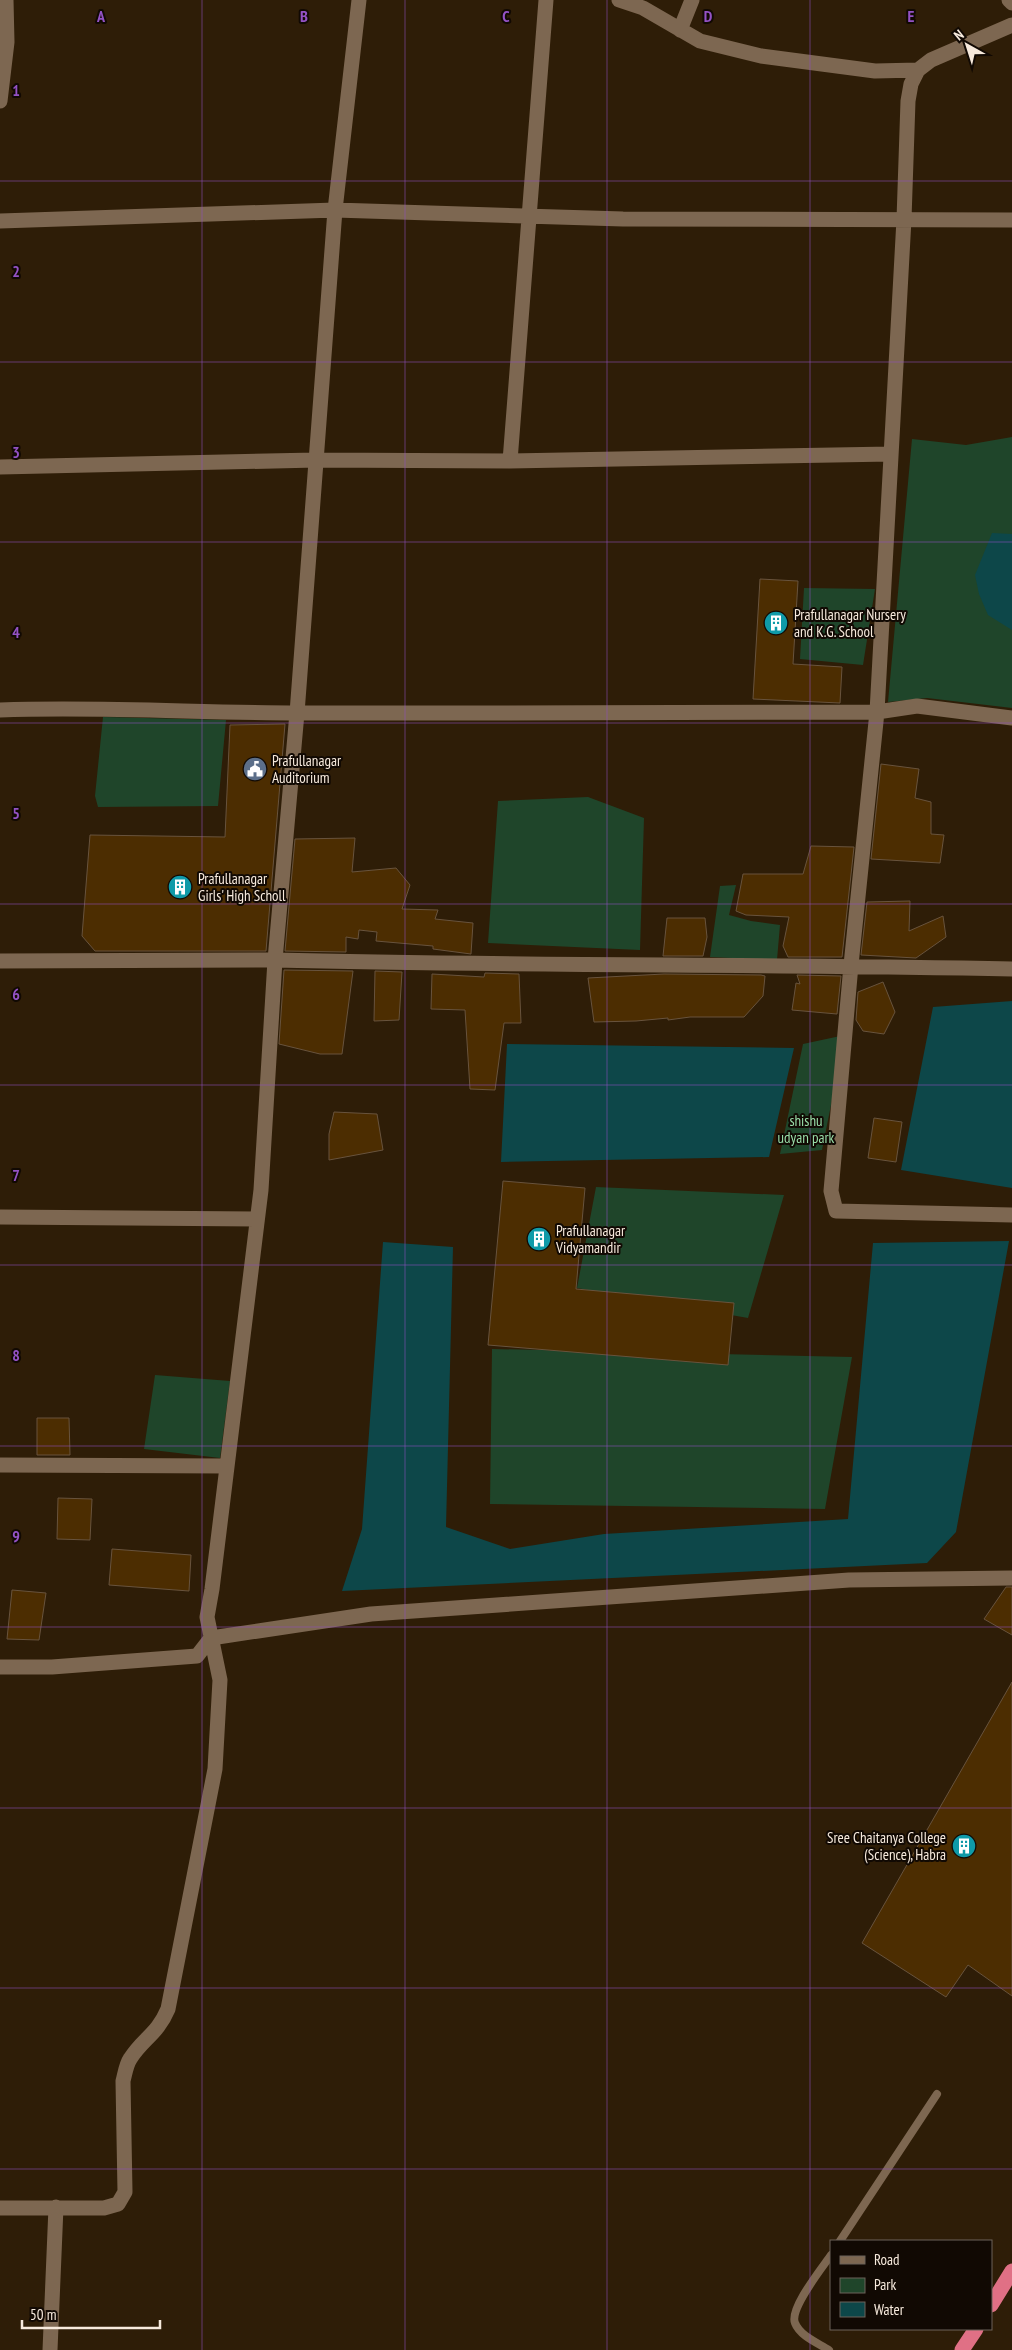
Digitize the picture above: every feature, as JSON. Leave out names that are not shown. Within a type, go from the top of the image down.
[{"type":"highway","points":[[992,2303],[1012,2271]]},
{"type":"highway","points":[[962,2350],[975,2330]]},
{"type":"street","points":[[0,101],[7,42],[6,0]]},
{"type":"street","points":[[0,2208],[104,2208],[118,2204],[125,2192],[123,2081],[130,2059],[161,2025],[168,2009],[215,1770],[220,1680],[207,1617],[257,1219],[335,210],[359,0]]},
{"type":"street","points":[[510,461],[546,0]]},
{"type":"street","points":[[619,0],[642,8],[700,41],[760,56],[875,71],[918,70]]},
{"type":"street","points":[[680,30],[692,0]]},
{"type":"street","points":[[1009,0],[1012,4]]},
{"type":"street","points":[[1012,24],[931,60],[918,70],[911,84],[908,101],[904,219],[878,712],[851,966],[831,1191],[836,1211],[1012,1215]]},
{"type":"street","points":[[0,221],[335,210],[623,219],[1012,220]]},
{"type":"street","points":[[0,467],[316,460],[510,461],[891,454]]},
{"type":"street","points":[[0,710],[154,709],[297,713],[878,712],[917,706],[1012,718]]},
{"type":"street","points":[[0,960],[276,960],[471,965],[851,966],[1012,969]]},
{"type":"street","points":[[0,1217],[257,1219]]},
{"type":"street","points":[[0,1465],[227,1466]]},
{"type":"street","points":[[0,1667],[52,1666],[197,1656],[211,1638],[390,1613],[850,1580],[1012,1578]]},
{"type":"street","points":[[50,2350],[56,2207]]},
{"type":"lane","points":[[841,2240],[937,2094]]},
{"type":"lane","points":[[829,2350],[806,2336],[795,2323],[794,2310],[830,2256]]},
{"type":"green space","points":[[1012,437],[1012,708],[927,698],[888,702],[912,439],[966,445]]},
{"type":"green space","points":[[804,588],[875,589],[863,665],[800,659]]},
{"type":"green space","points":[[103,717],[226,720],[218,806],[98,807],[95,796]]},
{"type":"green space","points":[[588,797],[644,818],[640,950],[488,943],[498,801]]},
{"type":"green space","points":[[736,885],[729,915],[751,921],[780,925],[777,960],[710,957],[720,886]]},
{"type":"green space","name":"shishu udyan park","points":[[845,1035],[822,1150],[780,1154],[803,1044]]},
{"type":"green space","points":[[596,1187],[784,1195],[748,1318],[577,1288]]},
{"type":"green space","points":[[492,1349],[852,1357],[825,1509],[490,1504]]},
{"type":"green space","points":[[155,1375],[230,1381],[220,1458],[144,1449]]},
{"type":"water","points":[[992,533],[1012,534],[1012,630],[988,615],[979,594],[975,575]]},
{"type":"water","points":[[1012,1001],[1012,1188],[901,1170],[933,1007]]},
{"type":"water","points":[[507,1044],[794,1048],[769,1157],[501,1162]]},
{"type":"water","points":[[1009,1241],[956,1532],[927,1563],[342,1591],[362,1529],[383,1242],[453,1247],[446,1527],[510,1549],[604,1534],[848,1519],[873,1243]]},
{"type":"building","name":"Prafullanagar Nursery and K.G. School","points":[[760,579],[798,581],[793,664],[842,667],[840,703],[753,699]]},
{"type":"building","name":"Prafullanagar Girls' High Scholl","points":[[285,724],[266,951],[95,951],[82,936],[90,835],[225,837],[230,725]]},
{"type":"building","points":[[881,764],[919,769],[915,798],[931,802],[931,834],[944,835],[940,863],[871,859]]},
{"type":"building","points":[[355,838],[352,872],[396,868],[410,885],[402,909],[438,910],[435,919],[473,923],[471,954],[433,949],[433,946],[376,941],[377,932],[359,930],[358,939],[346,937],[346,952],[285,951],[295,839]]},
{"type":"building","points":[[811,846],[854,847],[842,957],[788,957],[783,946],[789,917],[746,915],[736,911],[743,874],[803,874]]},
{"type":"building","points":[[910,901],[909,931],[943,916],[946,937],[916,958],[861,955],[867,902]]},
{"type":"building","points":[[667,918],[705,918],[707,937],[703,956],[663,956]]},
{"type":"building","points":[[284,970],[353,971],[342,1054],[320,1054],[279,1044]]},
{"type":"building","points":[[375,971],[402,972],[399,1020],[374,1021]]},
{"type":"building","points":[[485,973],[519,974],[521,1023],[504,1023],[495,1090],[470,1089],[465,1010],[431,1009],[432,974],[484,977]]},
{"type":"building","points":[[664,974],[761,975],[765,976],[763,996],[744,1017],[690,1017],[668,1020],[668,1018],[594,1022],[588,978]]},
{"type":"building","points":[[797,975],[841,976],[837,1014],[792,1010],[796,983],[800,984]]},
{"type":"building","points":[[883,982],[895,1012],[884,1034],[863,1031],[856,1020],[858,992]]},
{"type":"building","points":[[334,1112],[377,1114],[383,1150],[329,1160],[329,1134]]},
{"type":"building","points":[[874,1118],[902,1122],[896,1162],[868,1158]]},
{"type":"building","name":"Prafullanagar Vidyamandir","points":[[503,1181],[585,1188],[576,1289],[734,1303],[728,1365],[488,1345]]},
{"type":"building","points":[[37,1418],[69,1418],[70,1455],[37,1455]]},
{"type":"building","points":[[58,1498],[92,1499],[90,1540],[57,1539]]},
{"type":"building","points":[[112,1549],[191,1555],[189,1591],[109,1585]]},
{"type":"building","points":[[1006,1587],[1012,1587],[1012,1635],[984,1619]]},
{"type":"building","points":[[12,1590],[46,1593],[39,1640],[7,1639]]},
{"type":"building","name":"Sree Chaitanya College (Science), Habra","points":[[1012,1682],[1012,1996],[968,1965],[946,1997],[862,1943]]},
{"type":"place","name":"Prafullanagar Nursery and K.G. School","points":[[776,623]]},
{"type":"place","name":"Prafullanagar Auditorium","points":[[255,769]]},
{"type":"place","name":"Prafullanagar Girls' High Scholl","points":[[180,887]]},
{"type":"place","name":"Prafullanagar Vidyamandir","points":[[539,1239]]},
{"type":"place","name":"Sree Chaitanya College (Science), Habra","points":[[964,1846]]}]
